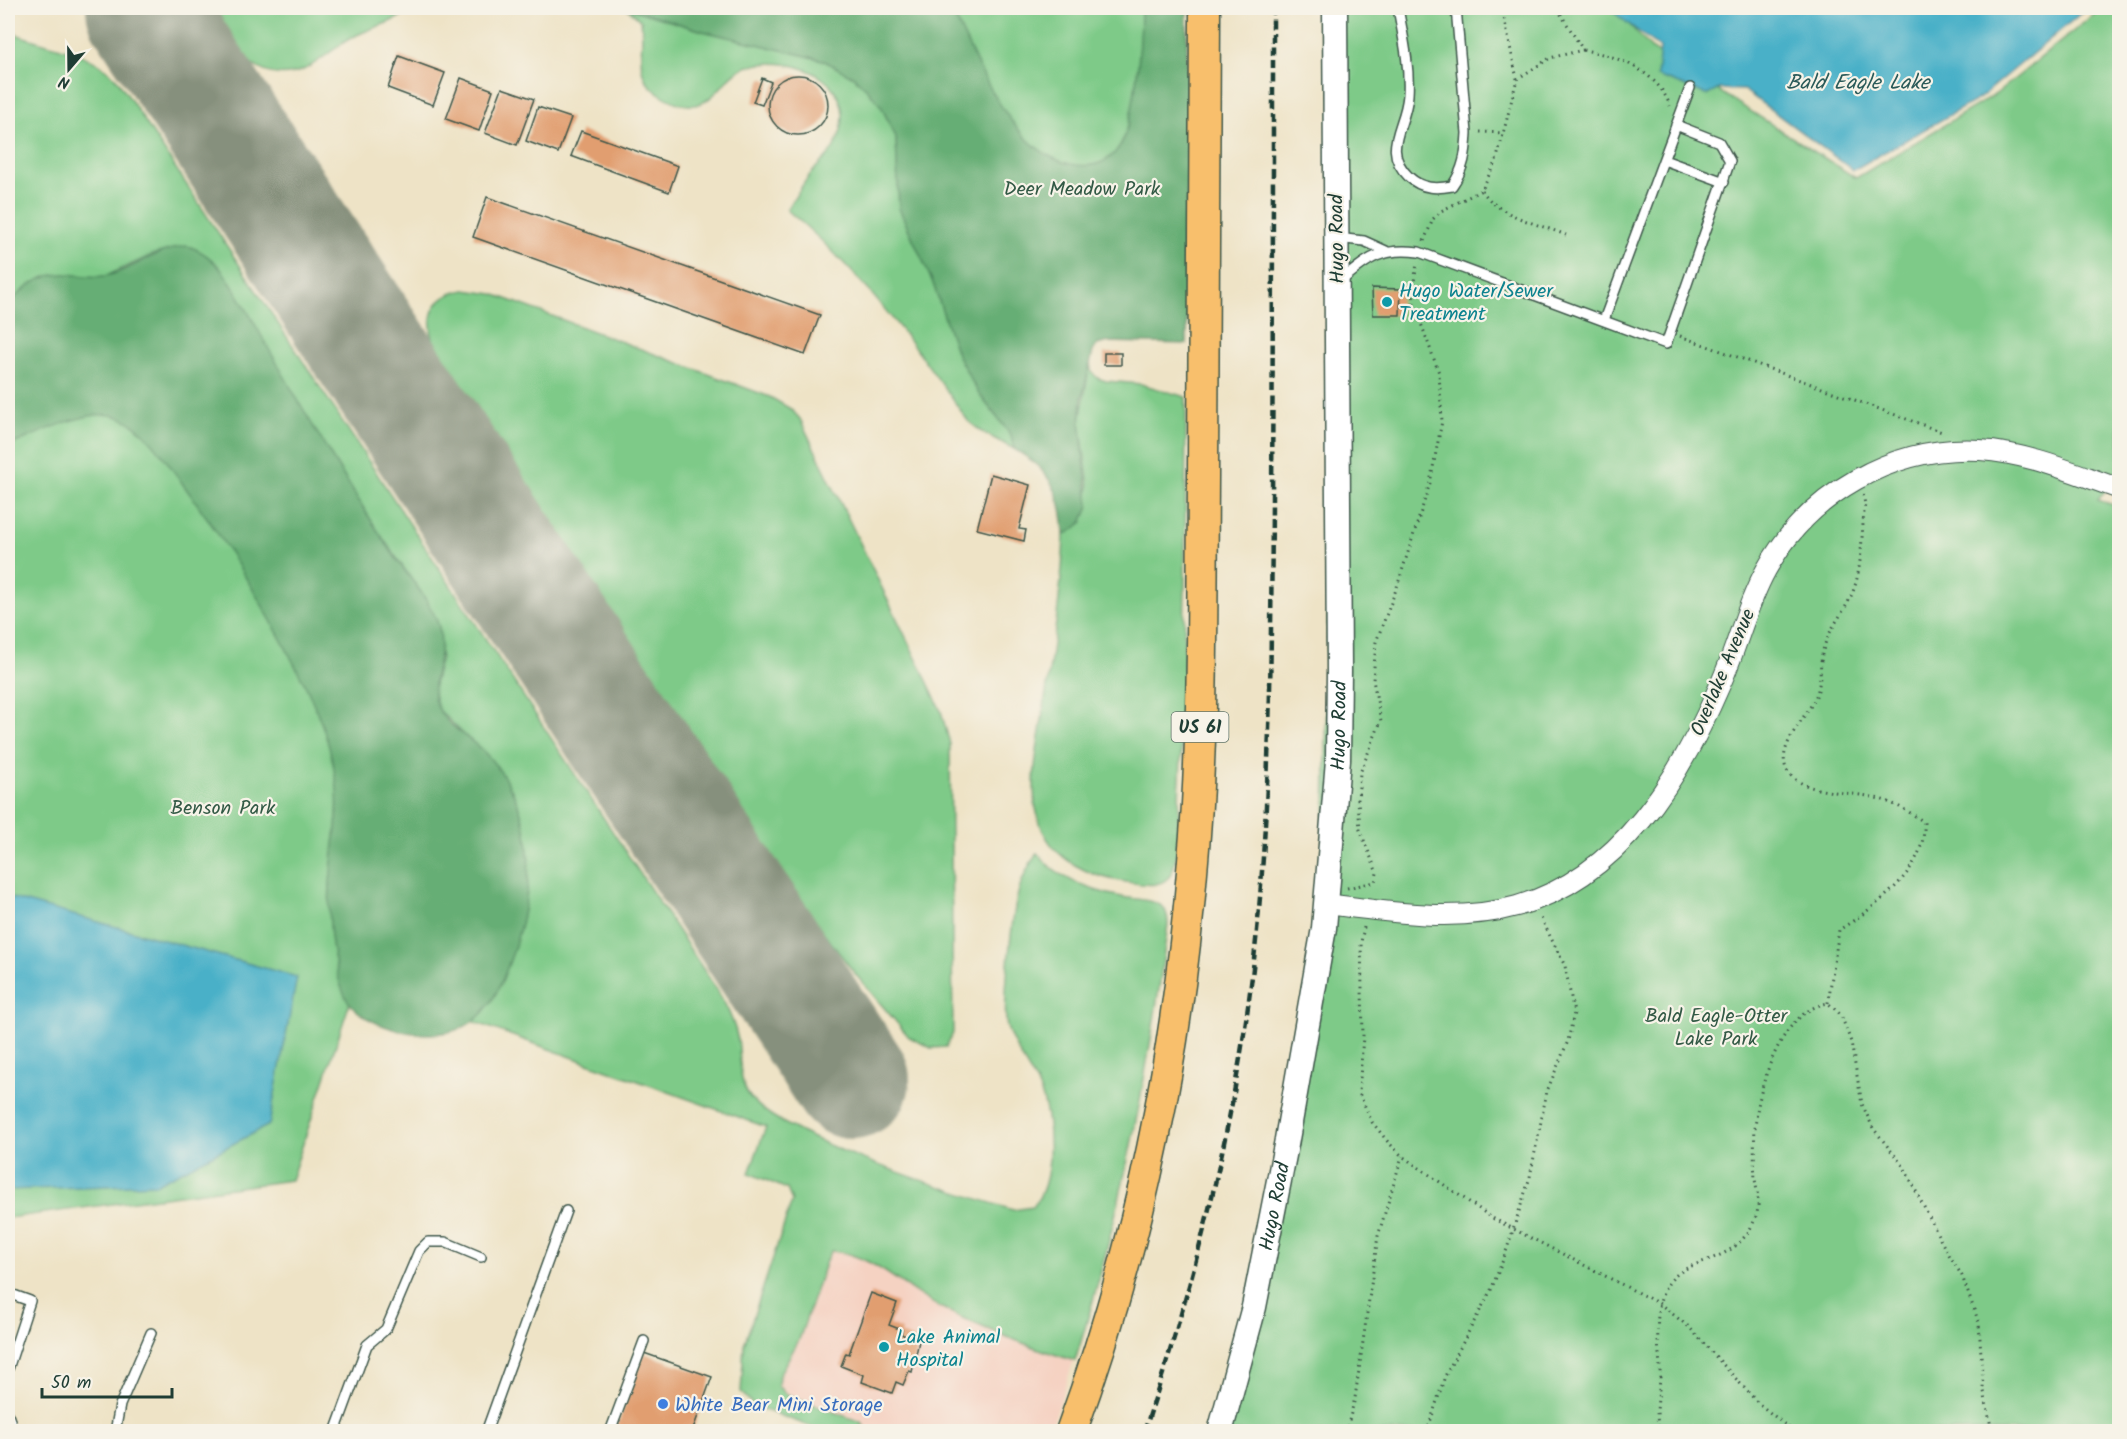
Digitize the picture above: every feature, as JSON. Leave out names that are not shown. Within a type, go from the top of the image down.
[{"type":"main road","name":"US 61","points":[[1071,1431],[1110,1310],[1150,1151],[1176,1006],[1190,896],[1201,691],[1205,8]]},
{"type":"street","name":"Hugo Road","points":[[1220,1431],[1254,1307],[1286,1145],[1327,904],[1338,760],[1339,682],[1335,8]]},
{"type":"street","name":"Overlake Avenue","points":[[1327,904],[1453,915],[1487,912],[1532,901],[1575,881],[1601,862],[1626,839],[1647,814],[1690,747],[1720,685],[1766,570],[1783,543],[1807,516],[1832,495],[1860,478],[1885,466],[1916,456],[1980,450],[2016,455],[2120,489]]},
{"type":"lane","points":[[1398,8],[1405,44],[1408,96],[1395,145],[1398,166],[1414,181],[1425,187],[1437,189],[1452,186],[1461,173],[1466,153],[1467,133],[1456,8]]},
{"type":"lane","points":[[1604,320],[1690,88]]},
{"type":"lane","points":[[1336,238],[1364,241],[1386,250],[1419,252],[1666,344],[1730,161],[1719,142],[1676,125]]},
{"type":"lane","points":[[1664,160],[1724,182]]},
{"type":"lane","points":[[1337,284],[1362,263],[1386,250]]},
{"type":"lane","points":[[486,1431],[566,1211]]},
{"type":"lane","points":[[335,1431],[367,1345],[386,1329],[419,1251],[428,1242],[445,1242],[481,1257]]},
{"type":"lane","points":[[8,1293],[30,1301],[8,1369]]},
{"type":"lane","points":[[115,1431],[120,1405],[151,1333]]},
{"type":"lane","points":[[609,1431],[644,1341]]},
{"type":"lane","points":[[8,1415],[14,1431]]},
{"type":"path","points":[[1502,8],[1517,79],[1497,158],[1482,190],[1441,210],[1433,219],[1419,252],[1413,288],[1414,304],[1439,373],[1442,421],[1430,483],[1397,587],[1376,642],[1373,680],[1381,721],[1360,773],[1358,800],[1360,830],[1377,873],[1361,942],[1363,1036],[1359,1093],[1372,1122],[1402,1156],[1514,1231],[1660,1304],[1689,1327],[1758,1403],[1794,1431]]},
{"type":"path","points":[[1557,8],[1583,50]]},
{"type":"path","points":[[1517,79],[1550,58],[1583,50],[1609,54],[1636,67],[1666,96],[1676,125]]},
{"type":"path","points":[[1467,133],[1503,133]]},
{"type":"path","points":[[1482,190],[1488,201],[1501,209],[1566,235]]},
{"type":"path","points":[[1671,332],[1732,357],[1943,432],[1957,451]]},
{"type":"path","points":[[1828,1003],[1839,930],[1882,902],[1911,866],[1925,834],[1924,822],[1902,807],[1875,798],[1817,789],[1788,773],[1785,760],[1787,744],[1797,723],[1814,701],[1818,691],[1820,660],[1830,628],[1852,595],[1865,504],[1860,478]]},
{"type":"path","points":[[1327,904],[1341,890],[1375,882]]},
{"type":"path","points":[[1427,1431],[1445,1376],[1491,1290],[1514,1231],[1530,1177],[1547,1091],[1568,1041],[1574,1013],[1566,966],[1532,901]]},
{"type":"path","points":[[1660,1431],[1656,1423],[1660,1383],[1660,1304],[1671,1279],[1684,1268],[1729,1253],[1749,1231],[1756,1216],[1759,1196],[1755,1179],[1755,1128],[1759,1099],[1768,1069],[1779,1045],[1801,1016],[1814,1005],[1828,1003]]},
{"type":"path","points":[[1828,1003],[1841,1015],[1851,1042],[1862,1104],[1873,1128],[1904,1167],[1942,1243],[1962,1276],[1980,1323],[1983,1386],[1992,1431]]},
{"type":"path","points":[[1346,1431],[1355,1398],[1378,1236],[1402,1156]]},
{"type":"shaded area","points":[[830,1149],[1098,1288],[1050,1431],[856,1431],[742,1390]]},
{"type":"green space","points":[[210,8],[414,8],[346,41],[310,67],[286,74],[271,73],[258,68],[246,59],[226,34]]},
{"type":"green space","points":[[627,8],[703,31],[823,60],[854,77],[867,89],[881,106],[896,137],[899,208],[933,283],[957,354],[979,394],[1011,435],[1014,449],[982,432],[968,421],[885,309],[838,257],[787,210],[809,176],[835,145],[842,124],[842,106],[835,91],[822,78],[806,70],[768,63],[741,69],[703,102],[685,105],[675,102],[657,92],[644,77],[641,60],[641,21]]},
{"type":"green space","name":"Deer Meadow Park","points":[[629,8],[951,8],[986,80],[1017,128],[1040,150],[1057,160],[1094,165],[1109,158],[1117,150],[1129,122],[1136,82],[1141,8],[1187,8],[1187,344],[1109,342],[1097,345],[1093,351],[1082,398],[1080,422],[1089,505],[1083,520],[1077,527],[1064,535],[1061,508],[1052,485],[1037,465],[1014,449],[1011,435],[979,394],[957,354],[933,283],[899,208],[896,137],[881,106],[867,89],[854,77],[823,60],[703,31]]},
{"type":"green space","name":"Deer Meadow Park","points":[[732,8],[1187,8],[1187,341],[977,97]]},
{"type":"green space","name":"Bald Eagle-Otter Lake Park","points":[[1335,8],[1614,8],[1651,48],[1856,178],[1996,94],[2102,8],[2119,8],[2120,472],[2098,500],[2120,507],[2119,1431],[1220,1432],[1324,928]]},
{"type":"green space","name":"Benson Park","points":[[8,31],[96,62],[119,82],[719,993],[736,1033],[741,1075],[745,1088],[765,1111],[793,1128],[870,1162],[1013,1210],[1032,1207],[1040,1196],[1048,1166],[1047,1115],[1039,1088],[1010,1035],[1006,1016],[1011,938],[1016,902],[1024,875],[1037,853],[1055,870],[1075,882],[1122,897],[1155,902],[1163,908],[1167,915],[1168,924],[1152,1035],[1131,1144],[1106,1253],[1075,1361],[971,1322],[925,1299],[860,1258],[831,1251],[799,1340],[779,1375],[778,1386],[786,1394],[861,1422],[867,1431],[823,1431],[754,1406],[741,1392],[744,1345],[792,1201],[787,1189],[749,1173],[766,1127],[474,1022],[477,1019],[359,975],[291,1180],[8,1218]],"holes":[[[187,246],[214,261],[225,275],[312,425],[377,530],[425,598],[441,657],[433,689],[438,709],[497,767],[518,806],[528,842],[108,275],[154,254]]]},
{"type":"green space","points":[[187,246],[211,259],[230,282],[332,458],[397,560],[429,605],[437,621],[441,643],[434,682],[435,701],[450,724],[479,747],[504,776],[517,801],[525,828],[528,883],[517,939],[492,1001],[476,1019],[455,1030],[430,1034],[388,1027],[363,1015],[345,996],[339,979],[331,937],[329,899],[336,831],[337,790],[334,767],[323,727],[301,677],[260,602],[215,529],[159,450],[143,433],[128,422],[115,416],[100,414],[73,420],[8,446],[8,304],[30,285],[46,277],[65,274],[108,275],[167,250]]},
{"type":"green space","points":[[465,290],[493,294],[770,397],[791,409],[800,419],[932,691],[941,711],[950,744],[953,1033],[946,1047],[931,1048],[909,1037],[856,975],[820,928],[442,359],[433,337],[431,316],[441,300]]},
{"type":"green space","points":[[1090,362],[1091,371],[1097,378],[1141,384],[1186,397],[1184,636],[1178,840],[1172,872],[1164,881],[1152,885],[1113,880],[1087,871],[1064,858],[1047,838],[1041,826],[1034,797],[1035,766],[1056,621],[1064,535],[1083,522],[1089,487],[1080,422]]},
{"type":"water","name":"Bald Eagle Lake","points":[[1608,8],[2087,8],[1980,98],[1853,170],[1744,90],[1719,89],[1708,95],[1657,76],[1660,48]]},
{"type":"water","points":[[12,898],[297,977],[269,1125],[157,1184],[8,1190],[8,901]]},
{"type":"building","points":[[399,56],[445,73],[433,105],[388,88]]},
{"type":"building","points":[[792,75],[804,75],[815,80],[823,88],[828,105],[826,117],[815,130],[804,135],[792,135],[781,130],[773,122],[768,111],[768,99],[773,88],[781,80]]},
{"type":"building","points":[[461,78],[493,90],[479,131],[446,119]]},
{"type":"building","points":[[762,78],[771,82],[762,105],[753,102]]},
{"type":"building","points":[[502,88],[534,99],[517,145],[485,133]]},
{"type":"building","points":[[538,107],[571,118],[558,153],[526,141]]},
{"type":"building","points":[[581,131],[678,166],[669,192],[571,156]]},
{"type":"building","points":[[487,197],[820,315],[805,355],[473,237]]},
{"type":"building","name":"Hugo Water/Sewer Treatment","points":[[1372,288],[1401,289],[1400,315],[1373,315]]},
{"type":"building","points":[[1104,353],[1121,353],[1121,365],[1104,365]]},
{"type":"building","points":[[991,474],[1030,485],[1019,529],[1026,530],[1024,541],[977,529]]},
{"type":"building","name":"Lake Animal Hospital","points":[[871,1293],[897,1303],[889,1325],[902,1330],[901,1334],[919,1341],[912,1372],[909,1371],[903,1385],[896,1382],[892,1393],[862,1382],[864,1375],[841,1366],[846,1353],[849,1354]]},
{"type":"building","name":"White Bear Mini Storage","points":[[644,1353],[712,1377],[692,1432],[615,1432]]},
{"type":"runway","points":[[145,8],[851,1080]]},
{"type":"railway","points":[[1144,1432],[1180,1318],[1224,1145],[1245,1027],[1259,909],[1267,792],[1270,675],[1273,8]]},
{"type":"place","name":"Hugo Water/Sewer Treatment","points":[[1387,302]]},
{"type":"place","name":"Lake Animal Hospital","points":[[884,1347]]},
{"type":"place","name":"White Bear Mini Storage","points":[[663,1404]]}]
